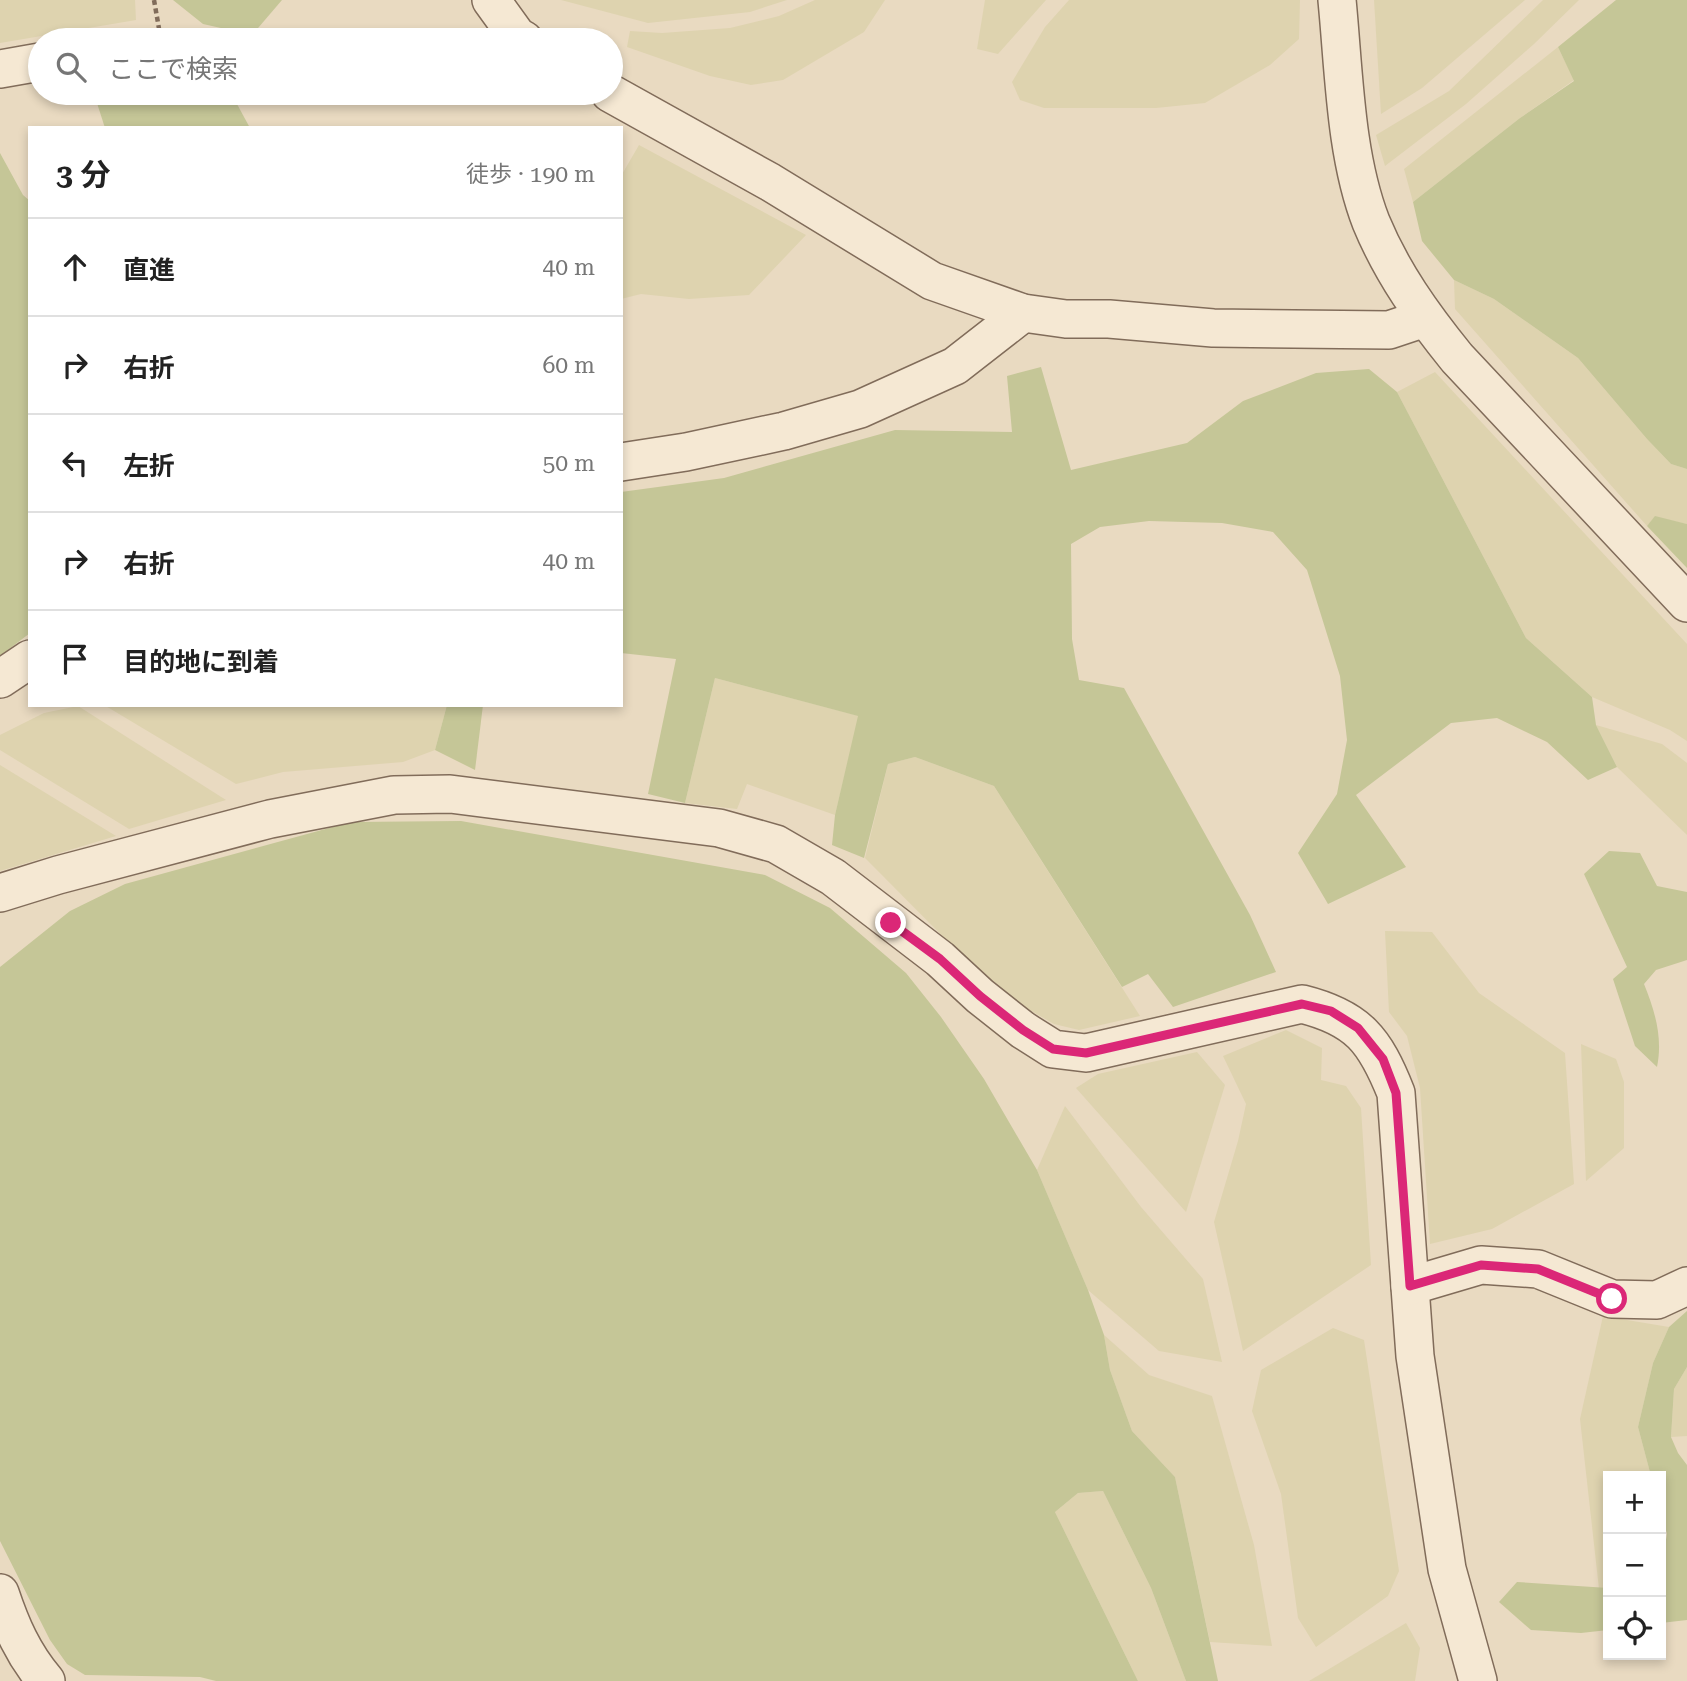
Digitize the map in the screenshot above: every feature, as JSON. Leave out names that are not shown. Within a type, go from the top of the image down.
[{"type":"street","points":[[491,0],[509,28]]},
{"type":"street","points":[[1337,0],[1350,135],[1371,221],[1396,275],[1457,358],[1687,603]]},
{"type":"street","points":[[0,69],[28,64]]},
{"type":"street","points":[[623,100],[770,182],[932,281],[1023,313],[1066,319],[1109,319],[1213,328],[1389,330],[1425,318]]},
{"type":"street","points":[[623,462],[687,452],[784,431],[860,409],[955,366],[1023,313]]},
{"type":"street","points":[[0,679],[28,660]]},
{"type":"street","points":[[0,894],[270,819],[394,795],[450,794],[719,828],[776,844],[833,877],[940,959],[980,996],[1053,1049],[1086,1053],[1302,1004],[1331,1011],[1358,1028],[1383,1059],[1396,1093],[1415,1356],[1447,1569],[1478,1681]]},
{"type":"street","points":[[1410,1286],[1481,1265],[1538,1269],[1612,1299],[1657,1300],[1687,1286]]},
{"type":"street","points":[[0,1593],[13,1631],[29,1660],[46,1681]]},
{"type":"path","points":[[154,0],[159,28]]},
{"type":"shaded area","points":[[0,0],[135,0],[136,20],[89,28],[28,28],[28,38],[0,43]]},
{"type":"shaded area","points":[[561,0],[787,0],[750,12],[648,23]]},
{"type":"shaded area","points":[[815,0],[885,0],[864,32],[783,80],[751,85],[710,76],[627,47],[630,31],[662,33],[730,28],[779,16]]},
{"type":"shaded area","points":[[985,0],[1046,0],[998,54],[977,49]]},
{"type":"shaded area","points":[[1069,0],[1300,0],[1299,39],[1270,65],[1205,103],[1156,108],[1044,108],[1020,100],[1012,82],[1045,27]]},
{"type":"shaded area","points":[[1374,0],[1525,0],[1422,88],[1381,114]]},
{"type":"shaded area","points":[[1543,0],[1579,0],[1466,104],[1385,166],[1376,135],[1449,91]]},
{"type":"shaded area","points":[[1558,47],[1574,80],[1520,118],[1413,202],[1404,169]]},
{"type":"shaded area","points":[[639,145],[806,235],[749,295],[689,299],[641,294],[623,298],[623,173]]},
{"type":"shaded area","points":[[1454,280],[1494,299],[1578,358],[1671,464],[1687,469],[1687,524],[1655,517],[1647,526],[1455,309]]},
{"type":"shaded area","points":[[1435,372],[1687,644],[1687,741],[1670,730],[1592,697],[1526,638],[1397,392]]},
{"type":"shaded area","points":[[715,678],[859,716],[835,815],[747,784],[737,809],[685,803]]},
{"type":"shaded area","points":[[80,707],[226,800],[129,829],[0,750],[0,735],[44,713]]},
{"type":"shaded area","points":[[107,707],[446,707],[435,750],[403,762],[283,772],[236,784]]},
{"type":"shaded area","points":[[1596,725],[1662,744],[1687,763],[1687,835],[1617,767]]},
{"type":"shaded area","points":[[915,757],[994,786],[1140,1016],[1079,1030],[1054,1024],[998,992],[865,858],[888,764]]},
{"type":"shaded area","points":[[0,765],[116,836],[0,871]]},
{"type":"shaded area","points":[[1385,931],[1432,932],[1479,993],[1565,1053],[1574,1184],[1492,1229],[1430,1244],[1420,1088],[1407,1036],[1389,1012]]},
{"type":"shaded area","points":[[1286,1030],[1322,1048],[1321,1080],[1346,1086],[1361,1108],[1371,1265],[1243,1351],[1214,1222],[1246,1104],[1223,1056]]},
{"type":"shaded area","points":[[1581,1044],[1616,1059],[1624,1082],[1624,1148],[1586,1181]]},
{"type":"shaded area","points":[[1197,1052],[1225,1085],[1186,1212],[1076,1088],[1098,1074]]},
{"type":"shaded area","points":[[1065,1106],[1141,1207],[1203,1279],[1222,1362],[1159,1351],[1088,1290],[1037,1170]]},
{"type":"shaded area","points":[[1603,1316],[1669,1327],[1653,1363],[1638,1427],[1650,1471],[1603,1471],[1603,1589],[1599,1589],[1580,1419]]},
{"type":"shaded area","points":[[1333,1328],[1364,1340],[1399,1571],[1388,1596],[1316,1647],[1298,1618],[1281,1494],[1252,1411],[1261,1370]]},
{"type":"shaded area","points":[[1104,1335],[1149,1375],[1212,1396],[1254,1545],[1272,1646],[1210,1642],[1175,1477],[1132,1431],[1110,1370]]},
{"type":"shaded area","points":[[1687,1367],[1687,1436],[1671,1437],[1674,1389]]},
{"type":"shaded area","points":[[1103,1491],[1151,1588],[1186,1681],[1138,1681],[1055,1512],[1078,1493]]},
{"type":"shaded area","points":[[1406,1623],[1420,1648],[1415,1681],[1309,1681]]},
{"type":"green space","points":[[173,0],[282,0],[258,28],[221,28],[203,24]]},
{"type":"green space","points":[[1616,0],[1687,0],[1687,469],[1671,464],[1578,358],[1494,299],[1454,280],[1422,241],[1413,202],[1520,118],[1574,81],[1558,47]]},
{"type":"green space","points":[[98,105],[238,105],[249,126],[104,126]]},
{"type":"green space","points":[[0,153],[28,199],[28,635],[0,656]]},
{"type":"green space","points":[[1041,367],[1071,470],[1187,443],[1243,401],[1316,373],[1369,369],[1397,392],[1526,638],[1592,697],[1596,725],[1617,767],[1588,780],[1547,742],[1497,718],[1451,723],[1356,795],[1406,867],[1328,904],[1298,853],[1337,794],[1347,740],[1340,676],[1307,570],[1273,532],[1222,523],[1149,521],[1100,527],[1071,544],[1072,639],[1079,680],[1124,688],[1250,915],[1276,972],[1173,1007],[1148,974],[1122,987],[994,786],[915,757],[888,764],[864,858],[832,845],[835,815],[858,716],[715,678],[685,803],[648,794],[676,659],[623,653],[623,492],[724,478],[895,430],[1012,432],[1007,376]]},
{"type":"green space","points":[[1655,516],[1687,524],[1687,568],[1647,526]]},
{"type":"green space","points":[[446,707],[483,707],[475,770],[435,750]]},
{"type":"green space","points":[[461,821],[765,875],[830,908],[906,973],[941,1017],[984,1079],[1037,1170],[1088,1290],[1104,1335],[1110,1370],[1132,1431],[1175,1477],[1218,1681],[1186,1681],[1151,1588],[1103,1491],[1078,1493],[1055,1512],[1138,1681],[216,1681],[200,1677],[85,1675],[67,1664],[50,1640],[0,1541],[0,967],[70,911],[125,884],[351,822]]},
{"type":"green space","points":[[1609,851],[1640,853],[1657,886],[1687,892],[1687,960],[1656,970],[1644,984],[1657,1025],[1657,1067],[1635,1046],[1613,979],[1627,967],[1584,874]]},
{"type":"green space","points":[[1687,1311],[1687,1367],[1674,1389],[1671,1437],[1687,1465],[1687,1620],[1666,1622],[1666,1471],[1650,1471],[1638,1427],[1653,1363],[1669,1327]]},
{"type":"green space","points":[[1517,1582],[1603,1588],[1603,1631],[1581,1633],[1531,1630],[1499,1602]]},
{"type":"route","points":[[891,923],[940,959],[980,996],[1023,1030],[1053,1049],[1086,1053],[1302,1004],[1331,1011],[1358,1028],[1383,1059],[1396,1093],[1410,1286],[1481,1265],[1538,1269],[1612,1299]]}]
